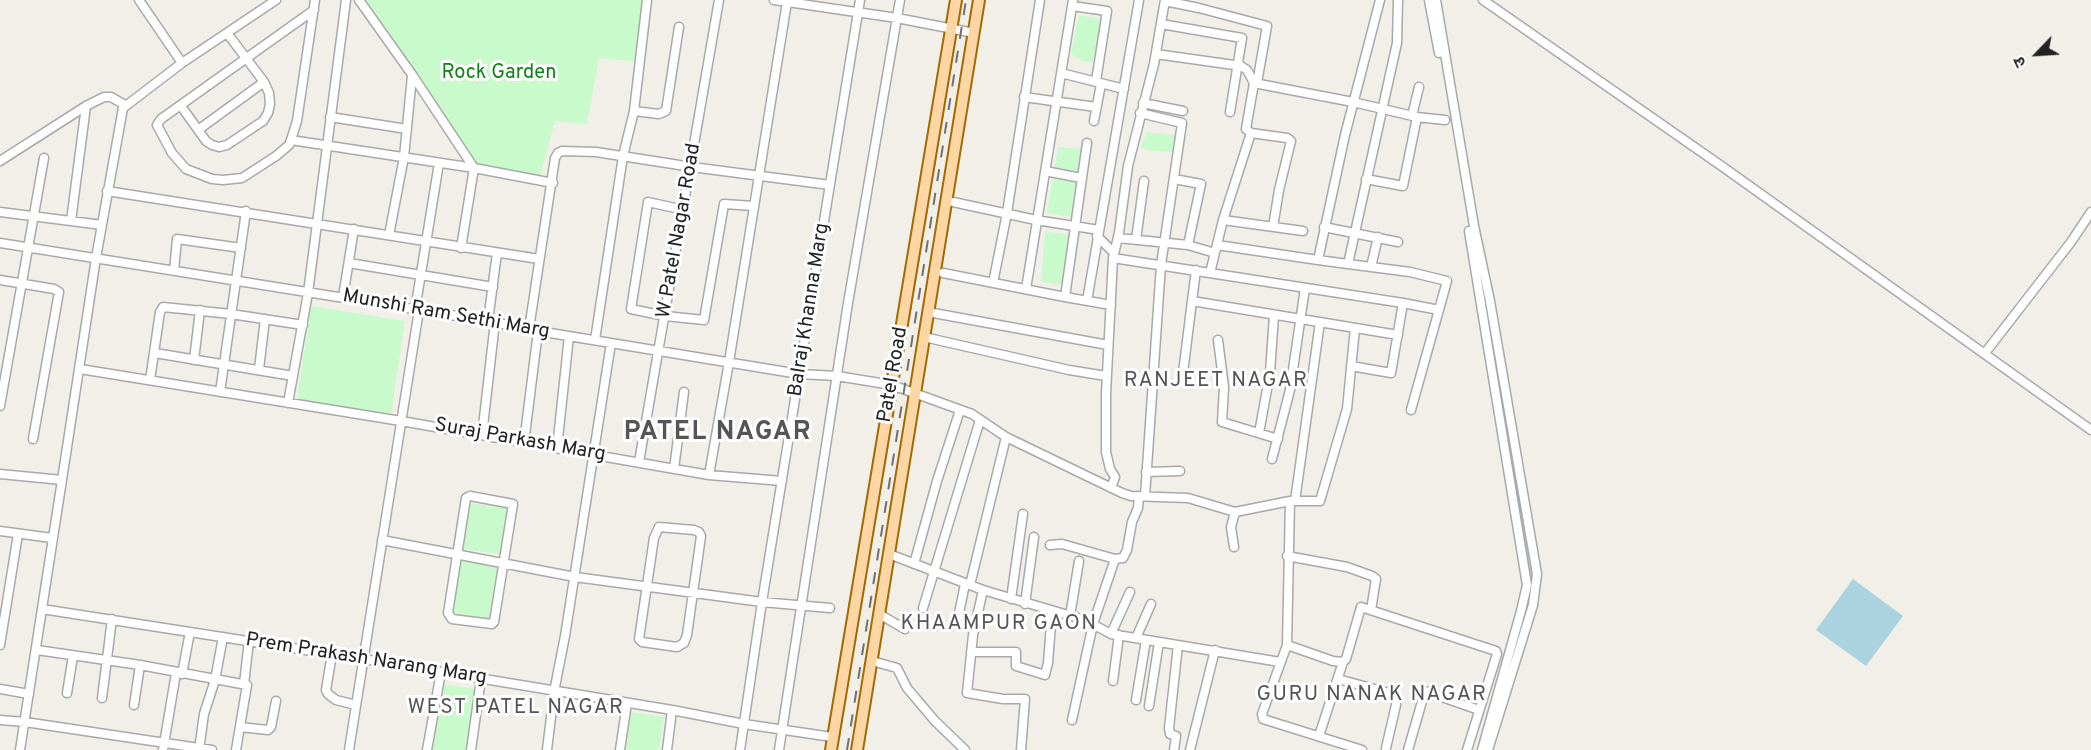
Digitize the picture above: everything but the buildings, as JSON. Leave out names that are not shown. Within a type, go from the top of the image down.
[{"type":"main road","name":"Patel Road","points":[[831,750],[956,0]]},
{"type":"main road","name":"Patel Road","points":[[857,750],[979,0]]},
{"type":"street","points":[[139,0],[183,63]]},
{"type":"street","points":[[20,750],[96,258],[121,113],[125,105],[276,0]]},
{"type":"street","points":[[314,10],[158,122],[158,128],[172,153],[186,169],[212,179],[242,178],[289,145],[297,121],[314,10],[315,0]]},
{"type":"street","points":[[288,403],[308,293],[346,0]]},
{"type":"street","points":[[359,0],[474,168],[461,248]]},
{"type":"street","points":[[595,340],[623,156],[634,111],[647,0]]},
{"type":"street","name":"W Patel Nagar Road","points":[[639,462],[692,167],[719,0]]},
{"type":"street","points":[[774,0],[897,18],[974,33]]},
{"type":"street","name":"Balraj Khanna Marg","points":[[740,750],[860,0]]},
{"type":"street","points":[[779,750],[792,680],[837,376],[900,0]]},
{"type":"street","points":[[993,283],[1007,213],[1040,0]]},
{"type":"street","points":[[1087,301],[1139,0]]},
{"type":"street","points":[[1318,260],[1353,102],[1380,0]]},
{"type":"street","points":[[1348,264],[1397,43],[1398,0]]},
{"type":"street","points":[[1429,0],[1527,577],[1524,600],[1482,750]]},
{"type":"street","points":[[1436,0],[1537,574],[1533,605],[1488,750]]},
{"type":"street","points":[[1483,0],[2091,430]]},
{"type":"street","points":[[1111,488],[1115,477],[1110,469],[1106,453],[1106,376],[1114,255],[1128,166],[1156,54],[1165,1],[1267,26],[1246,129],[1251,133],[1287,138],[1291,141],[1273,227]]},
{"type":"street","points":[[709,475],[787,2]]},
{"type":"street","points":[[1026,289],[1072,3],[1107,11],[1094,121]]},
{"type":"street","points":[[1161,24],[1242,38],[1230,112]]},
{"type":"street","points":[[634,111],[659,114],[666,111],[679,27]]},
{"type":"street","points":[[181,106],[198,130],[212,145],[219,147],[227,145],[263,121],[270,104],[269,93],[264,82],[227,33]]},
{"type":"street","points":[[1156,54],[1239,66],[1247,70],[1255,83],[1353,102],[1414,117],[1445,120]]},
{"type":"street","points":[[1061,73],[1124,89]]},
{"type":"street","points":[[389,235],[404,157],[412,76]]},
{"type":"street","points":[[198,130],[264,82]]},
{"type":"street","points":[[1366,179],[1403,186],[1419,87]]},
{"type":"street","points":[[0,161],[86,106],[108,96],[125,105]]},
{"type":"street","points":[[1024,97],[1096,107]]},
{"type":"street","points":[[1143,103],[1183,111]]},
{"type":"street","points":[[71,221],[86,106]]},
{"type":"street","points":[[1050,545],[1062,544],[1120,560],[1126,554],[1132,522],[1142,496],[1146,471],[1161,265],[1182,123],[1140,114]]},
{"type":"street","points":[[330,117],[407,129]]},
{"type":"street","points":[[1210,273],[1223,220],[1251,133]]},
{"type":"street","points":[[291,140],[474,168],[553,183]]},
{"type":"street","points":[[1065,297],[1073,226],[1087,143]]},
{"type":"street","points":[[529,329],[555,158],[562,151],[596,152],[830,185]]},
{"type":"street","points":[[0,406],[44,158]]},
{"type":"street","points":[[349,750],[401,421],[425,241],[439,163]]},
{"type":"street","points":[[1045,171],[1081,178]]},
{"type":"street","points":[[1174,178],[1201,184],[1188,245]]},
{"type":"street","points":[[1136,240],[1144,181]]},
{"type":"street","points":[[107,191],[539,259]]},
{"type":"street","points":[[684,210],[648,202],[631,309],[664,316],[704,320],[724,204],[754,206]]},
{"type":"street","points":[[953,202],[1098,233],[1114,255],[1161,265],[1439,310]]},
{"type":"street","points":[[0,212],[102,225]]},
{"type":"street","points":[[220,392],[246,212]]},
{"type":"street","points":[[1985,353],[2071,242],[2091,212]]},
{"type":"street","points":[[1223,220],[1303,231]]},
{"type":"street","points":[[1324,227],[1398,242]]},
{"type":"street","points":[[343,297],[354,229]]},
{"type":"street","points":[[1371,267],[1378,237]]},
{"type":"street","points":[[1118,238],[1410,272],[1447,281],[1411,410]]},
{"type":"street","points":[[174,271],[177,239],[241,248]]},
{"type":"street","name":"Munshi Ram Sethi Marg","points":[[0,243],[491,321],[538,331],[799,374],[837,376],[892,385],[960,410],[1006,437],[1127,495],[1188,498],[1235,513]]},
{"type":"street","points":[[482,435],[497,253]]},
{"type":"street","points":[[349,263],[493,287]]},
{"type":"street","points":[[1184,373],[1196,270]]},
{"type":"street","points":[[943,273],[1111,305]]},
{"type":"street","points":[[0,280],[54,289],[59,292],[33,439]]},
{"type":"street","points":[[1272,459],[1290,390],[1305,288]]},
{"type":"street","points":[[1192,301],[1398,335]]},
{"type":"street","points":[[1351,366],[1391,373],[1403,303]]},
{"type":"street","points":[[150,380],[162,309],[168,306],[303,325]]},
{"type":"street","points":[[194,360],[200,310]]},
{"type":"street","points":[[928,312],[1108,345]]},
{"type":"street","points":[[1259,433],[1270,373],[1274,315]]},
{"type":"street","points":[[259,369],[265,319]]},
{"type":"street","points":[[1320,322],[1287,556],[1287,645],[1262,717],[1362,750]]},
{"type":"street","points":[[1234,547],[1231,527],[1235,513],[1293,501],[1320,501],[1347,409],[1355,328]]},
{"type":"street","points":[[524,443],[538,331]]},
{"type":"street","points":[[556,448],[569,336]]},
{"type":"street","points":[[924,337],[1069,370],[1106,376]]},
{"type":"street","points":[[1218,340],[1224,387],[1222,422],[1278,439]]},
{"type":"street","points":[[547,750],[554,692],[575,577],[611,343]]},
{"type":"street","points":[[155,353],[293,376]]},
{"type":"street","name":"Suraj Parkash Marg","points":[[80,369],[401,421],[709,475],[782,481]]},
{"type":"street","points":[[674,469],[684,392]]},
{"type":"street","points":[[914,564],[960,410]]},
{"type":"street","points":[[923,608],[980,420]]},
{"type":"street","points":[[957,622],[1006,437]]},
{"type":"street","points":[[1146,471],[1180,471]]},
{"type":"street","points":[[0,474],[62,480]]},
{"type":"street","points":[[468,497],[512,502],[514,507],[494,622],[452,619],[448,613],[458,555],[468,497]]},
{"type":"street","points":[[1011,599],[1023,514]]},
{"type":"street","points":[[664,527],[699,532],[701,536],[694,593],[684,643],[680,646],[673,647],[640,640],[647,586],[657,530],[664,527]]},
{"type":"street","points":[[0,531],[52,538]]},
{"type":"street","points":[[0,645],[18,534]]},
{"type":"street","points":[[1025,604],[1034,537]]},
{"type":"street","points":[[382,540],[575,577],[762,602],[830,608]]},
{"type":"street","points":[[889,554],[983,590],[1070,616],[1115,634],[1280,662]]},
{"type":"street","points":[[1287,556],[1347,567],[1372,576],[1376,579],[1371,610]]},
{"type":"street","points":[[1072,720],[1093,624],[1115,559]]},
{"type":"street","points":[[1070,616],[1079,561]]},
{"type":"street","points":[[983,590],[971,652],[967,693],[1003,699],[1025,699],[1021,750]]},
{"type":"street","points":[[1113,681],[1115,634],[1130,592]]},
{"type":"street","points":[[1136,638],[1151,604]]},
{"type":"street","points":[[1319,736],[1343,662],[1346,659],[1359,608],[1363,607],[1496,651],[1497,654],[1467,750]]},
{"type":"street","name":"Prem Prakash Narang Marg","points":[[42,609],[363,659],[832,737]]},
{"type":"street","points":[[971,652],[1016,652],[1016,666],[1044,675],[1048,663],[1052,611]]},
{"type":"street","points":[[879,614],[905,629]]},
{"type":"street","points":[[102,698],[112,619]]},
{"type":"street","points":[[164,747],[190,632]]},
{"type":"street","points":[[199,749],[204,714],[215,680],[223,637]]},
{"type":"street","points":[[1136,700],[1146,640]]},
{"type":"street","points":[[236,750],[247,685],[244,684],[249,641]]},
{"type":"street","points":[[1149,706],[1159,642]]},
{"type":"street","points":[[1174,750],[1176,736],[1170,734],[1169,728],[1179,645]]},
{"type":"street","points":[[1287,645],[1333,661],[1343,662]]},
{"type":"street","points":[[37,650],[244,684]]},
{"type":"street","points":[[1190,750],[1215,650]]},
{"type":"street","points":[[332,654],[326,690],[336,700],[356,705]]},
{"type":"street","points":[[67,693],[73,656]]},
{"type":"street","points":[[872,661],[900,671],[907,688],[935,721],[965,750]]},
{"type":"street","points":[[134,705],[141,666]]},
{"type":"street","points":[[427,750],[441,672]]},
{"type":"street","points":[[471,750],[481,679]]},
{"type":"street","points":[[1338,679],[1393,693],[1396,697],[1389,749]]},
{"type":"street","points":[[0,689],[30,694]]},
{"type":"street","points":[[1408,750],[1425,691],[1479,710]]},
{"type":"street","points":[[240,727],[268,730],[271,727],[276,700]]},
{"type":"street","points":[[620,750],[627,703]]},
{"type":"street","points":[[667,750],[672,710]]},
{"type":"street","points":[[0,720],[25,722],[164,747],[212,750]]},
{"type":"green space","name":"Rock Garden","points":[[362,0],[647,0],[638,59],[629,61],[599,58],[587,124],[555,121],[538,184],[474,168]]},
{"type":"green space","points":[[1079,15],[1105,20],[1097,62],[1082,61],[1071,54]]},
{"type":"green space","points":[[1147,132],[1187,137],[1182,153],[1146,150],[1141,146]]},
{"type":"green space","points":[[1058,147],[1083,149],[1073,217],[1047,213]]},
{"type":"green space","points":[[1045,231],[1070,235],[1064,285],[1041,282]]},
{"type":"green space","points":[[311,306],[405,321],[391,414],[297,399]]},
{"type":"green space","points":[[467,503],[507,508],[501,554],[461,549]]},
{"type":"green space","points":[[457,561],[499,566],[492,620],[450,614]]},
{"type":"green space","points":[[441,684],[475,689],[466,750],[432,750]]},
{"type":"green space","points":[[631,712],[664,717],[659,750],[626,750]]},
{"type":"water","points":[[1853,579],[1903,616],[1866,666],[1816,630]]},
{"type":"waterway","points":[[1490,331],[1530,568],[1531,584],[1528,598]]},
{"type":"railway","points":[[847,750],[966,0]]},
{"type":"district","name":"RANJEET NAGAR","points":[[1216,382]]},
{"type":"district","name":"PATEL NAGAR","points":[[718,434]]},
{"type":"district","name":"KHAAMPUR GAON","points":[[999,625]]},
{"type":"district","name":"GURU NANAK NAGAR","points":[[1372,696]]},
{"type":"district","name":"WEST PATEL NAGAR","points":[[516,709]]}]
